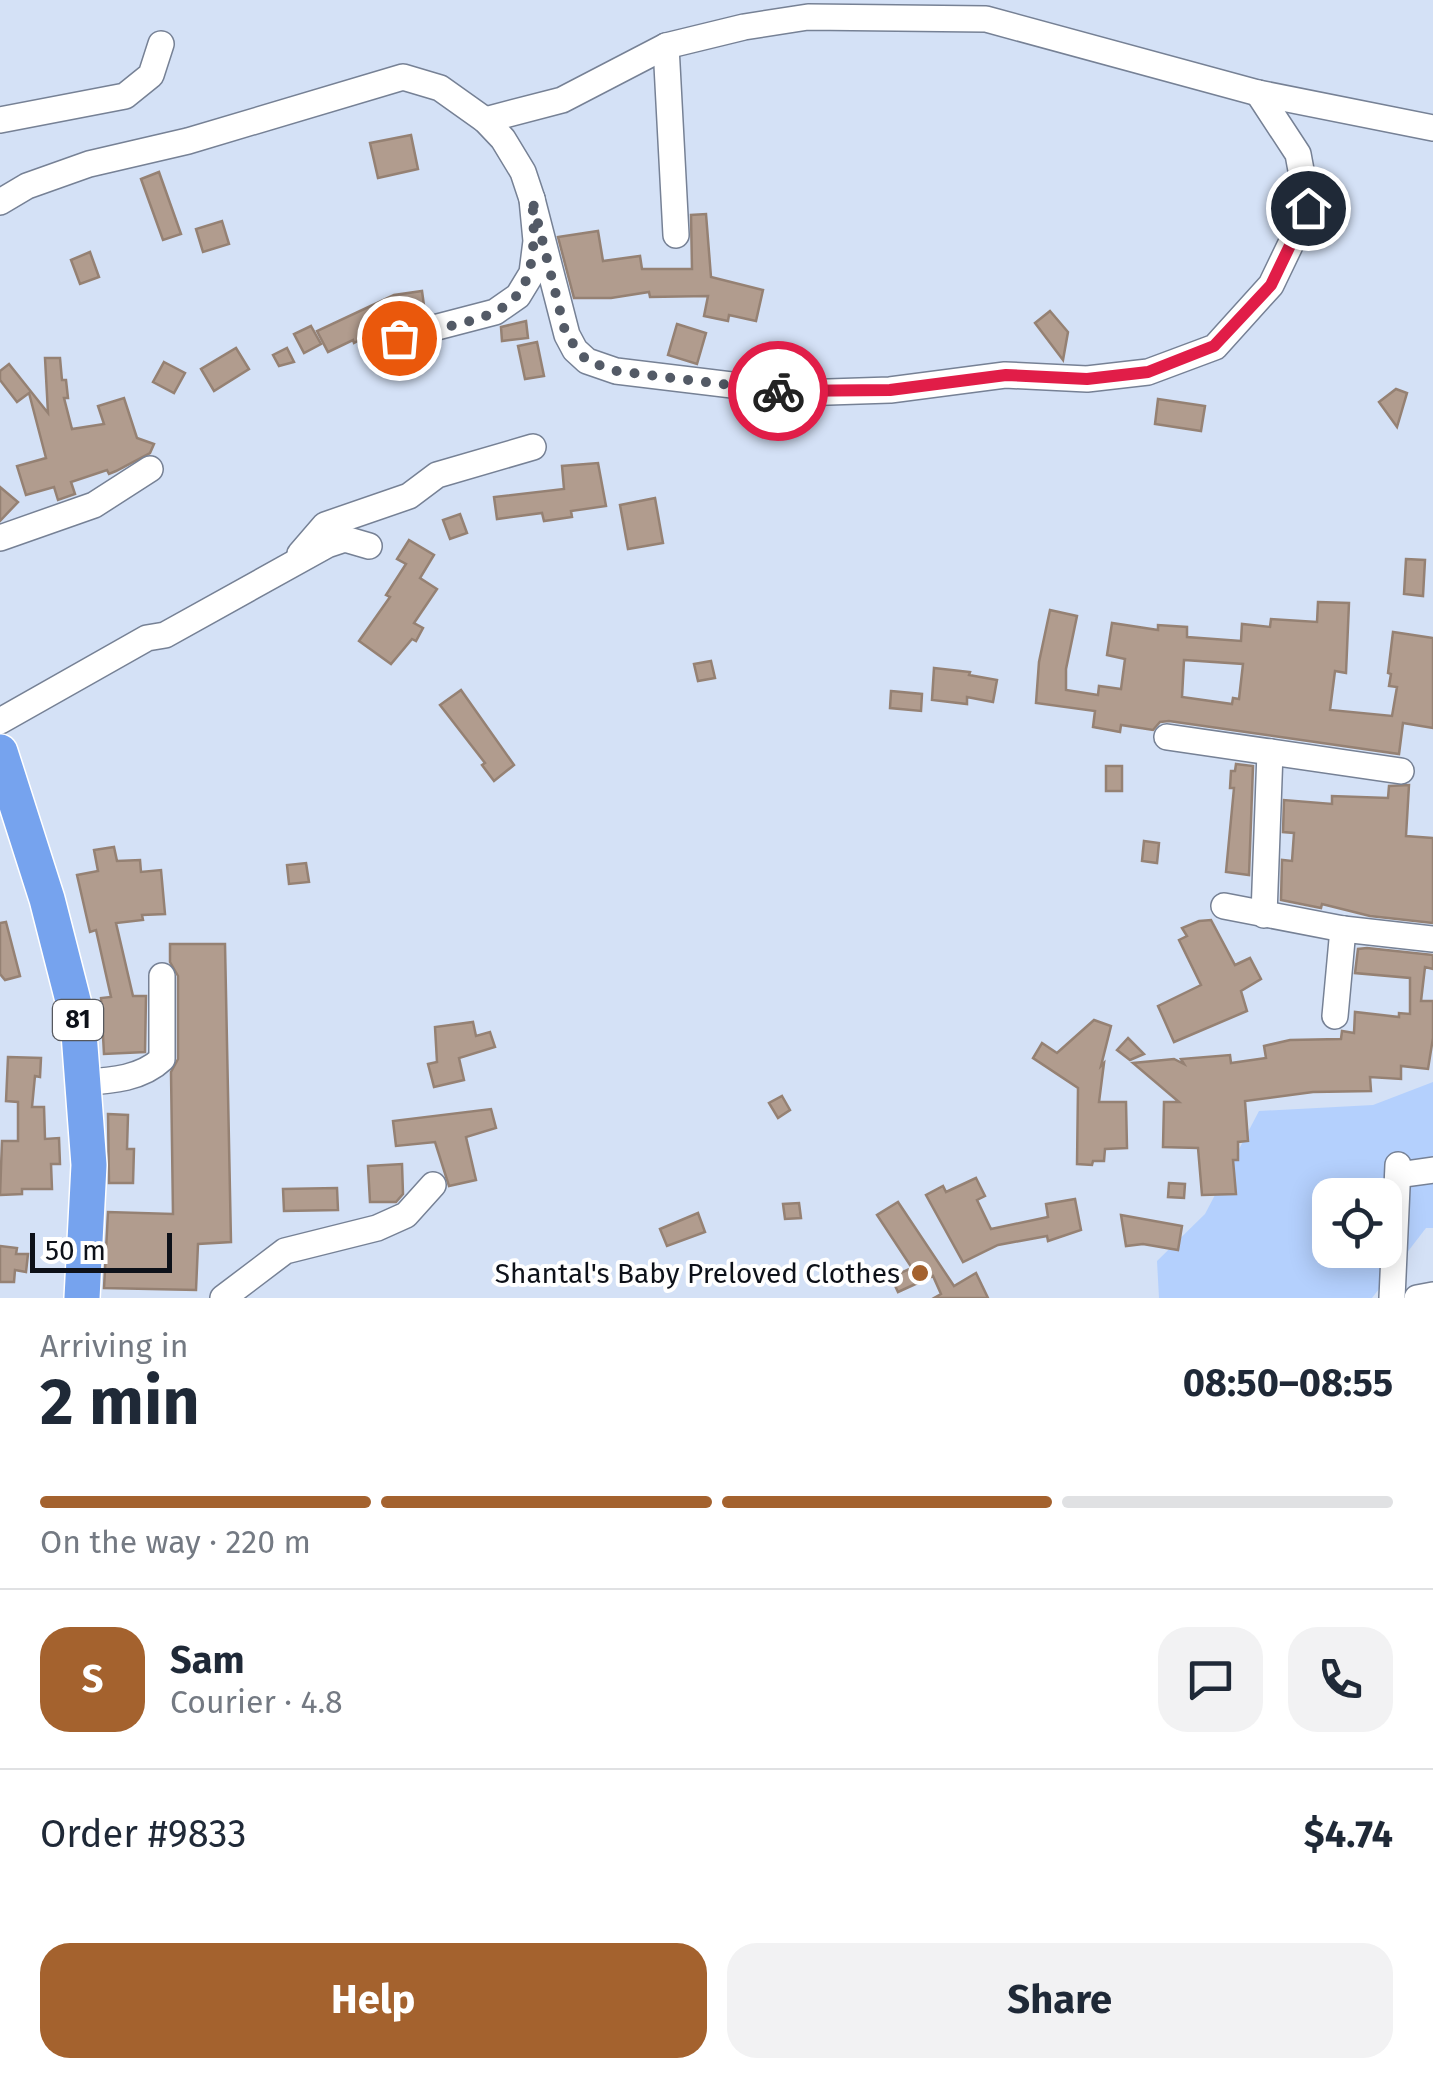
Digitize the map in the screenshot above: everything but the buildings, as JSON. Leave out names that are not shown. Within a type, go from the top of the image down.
[{"type":"highway","name":"81","points":[[0,752],[47,899],[78,1020],[89,1165],[82,1298]]},
{"type":"street","points":[[485,120],[562,100],[666,46],[744,27],[808,17],[986,19],[1258,93],[1433,128]]},
{"type":"street","points":[[0,120],[125,96],[151,76],[161,44]]},
{"type":"street","points":[[666,46],[676,235]]},
{"type":"street","points":[[0,202],[28,186],[88,164],[188,141],[403,77],[440,88],[485,120],[503,139],[523,172],[532,199],[566,335],[587,361],[616,371],[798,393],[890,390],[1006,375],[1087,379],[1148,372],[1214,346],[1271,285],[1308,208],[1298,154],[1258,93]]},
{"type":"street","points":[[399,338],[495,312],[518,296],[532,272],[536,241],[532,199]]},
{"type":"street","points":[[291,565],[325,525],[410,496],[437,475],[533,447]]},
{"type":"street","points":[[0,538],[94,506],[150,468]]},
{"type":"street","points":[[0,720],[327,545],[346,539],[369,546]]},
{"type":"street","points":[[1167,737],[1401,771]]},
{"type":"street","points":[[1264,915],[1270,752]]},
{"type":"street","points":[[1224,906],[1343,929],[1433,939]]},
{"type":"street","points":[[1335,1016],[1343,929]]},
{"type":"street","points":[[85,1082],[114,1081],[153,1067],[162,1058],[162,976]]},
{"type":"street","points":[[1392,1298],[1398,1170],[1433,1170]]},
{"type":"street","points":[[223,1298],[286,1251],[377,1228],[406,1215],[434,1185]]},
{"type":"street","points":[[1417,1298],[1433,1295]]},
{"type":"shaded area","points":[[1433,1082],[1433,1228],[1426,1228],[1402,1259],[1402,1178],[1312,1178],[1312,1268],[1395,1268],[1372,1298],[1159,1298],[1157,1261],[1205,1214],[1259,1111],[1373,1105]]},
{"type":"way so far","points":[[399,338],[495,312],[518,296],[532,272],[536,241],[532,199],[566,335],[587,361],[616,371],[778,391]]},
{"type":"place","name":"Shantal's Baby Preloved Clothes","points":[[920,1273]]},
{"type":"route","points":[[778,391],[890,390],[1006,375],[1087,379],[1148,372],[1214,346],[1271,285],[1308,208]]}]
